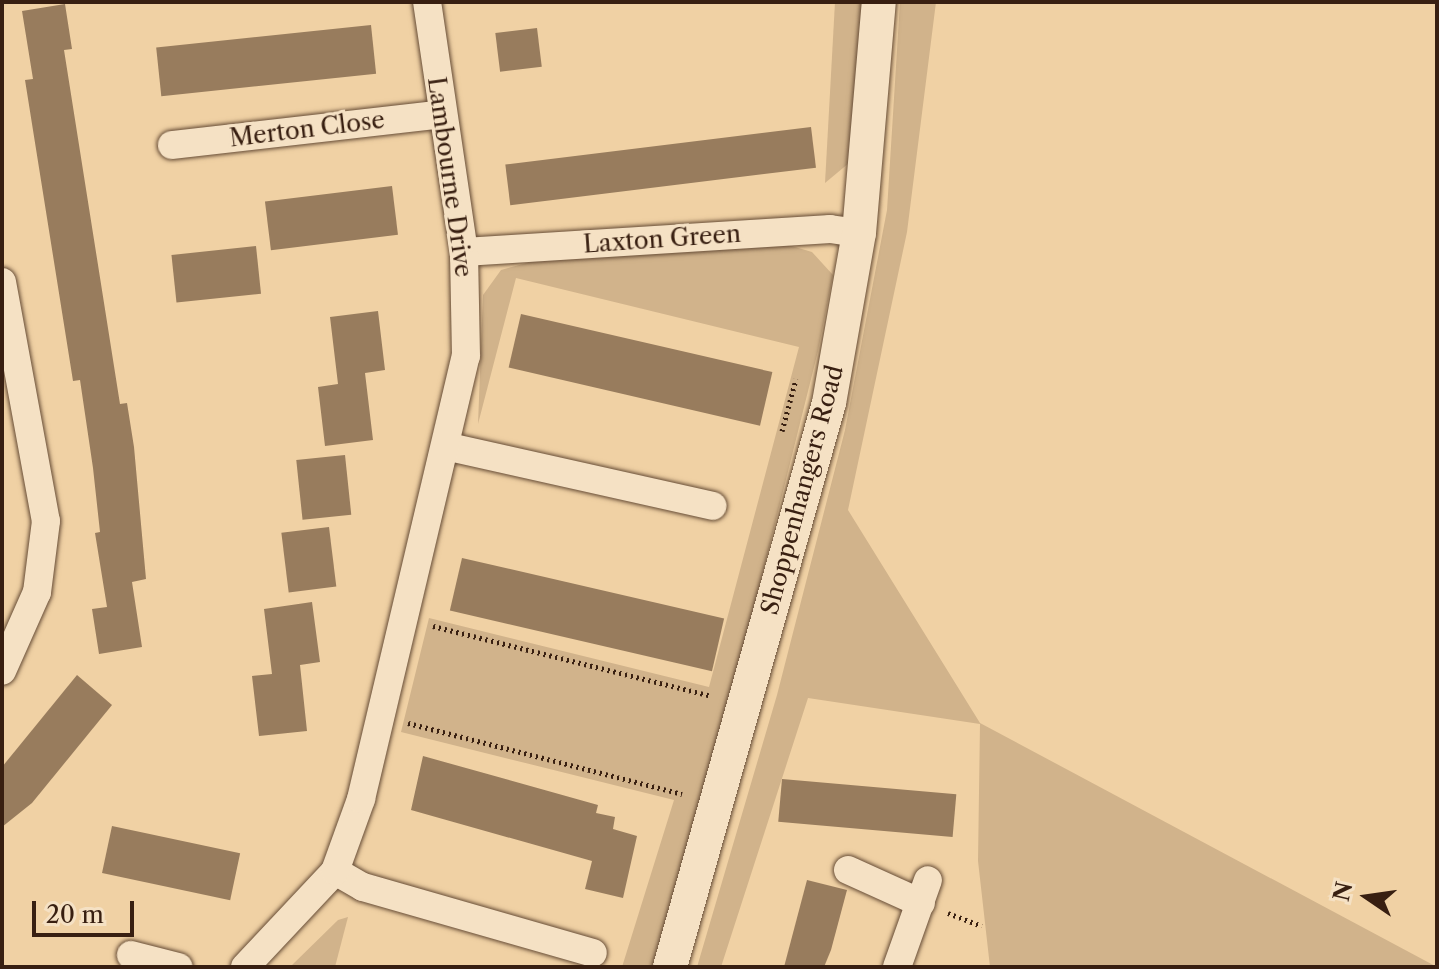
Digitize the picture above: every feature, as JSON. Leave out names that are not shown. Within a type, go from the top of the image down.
[{"type":"street","name":"Lambourne Drive","points":[[245,967],[335,871],[361,799],[379,715],[449,447],[466,356],[464,252],[427,2]]},
{"type":"street","name":"Shoppenhangers Road","points":[[670,967],[829,403],[859,233],[879,2]]},
{"type":"street","name":"Merton Close","points":[[172,145],[442,114]]},
{"type":"street","name":"Laxton Green","points":[[464,252],[830,229],[859,233]]},
{"type":"street","points":[[2,282],[46,521],[37,592],[2,671]]},
{"type":"street","points":[[449,447],[712,506]]},
{"type":"street","points":[[848,870],[925,891],[897,967]]},
{"type":"street","points":[[335,871],[363,887],[593,953]]},
{"type":"street","points":[[131,955],[178,967]]},
{"type":"path","points":[[781,438],[800,362]]},
{"type":"path","points":[[405,619],[715,697]]},
{"type":"path","points":[[711,711],[719,682]]},
{"type":"path","points":[[379,715],[682,794]]},
{"type":"path","points":[[678,808],[687,780]]},
{"type":"shaded area","points":[[835,2],[863,2],[849,163],[825,183]]},
{"type":"shaded area","points":[[900,2],[936,2],[907,232],[848,510],[980,723],[1437,967],[990,967],[978,861],[980,724],[808,698],[721,967],[697,967],[777,695],[845,430],[887,210]]},
{"type":"shaded area","points":[[778,242],[812,252],[833,275],[818,351],[731,700],[652,967],[622,967],[674,800],[401,732],[429,618],[709,687],[799,347],[516,278],[478,424],[483,295],[501,270],[538,260]]},
{"type":"shaded area","points":[[348,917],[335,967],[290,967],[338,920]]},
{"type":"building","points":[[65,4],[72,49],[64,50],[120,404],[127,403],[134,447],[146,579],[132,582],[142,647],[99,654],[92,609],[107,607],[95,533],[100,532],[93,468],[80,380],[73,381],[25,80],[33,79],[22,11]]},
{"type":"building","points":[[371,25],[376,74],[161,96],[156,48]]},
{"type":"building","points":[[537,28],[542,67],[500,72],[495,33]]},
{"type":"building","points":[[811,127],[816,168],[510,205],[505,165]]},
{"type":"building","points":[[392,186],[398,235],[271,250],[265,202]]},
{"type":"building","points":[[256,246],[261,294],[176,303],[171,255]]},
{"type":"building","points":[[378,311],[385,370],[365,373],[373,440],[325,446],[318,387],[338,384],[330,317]]},
{"type":"building","points":[[521,314],[772,372],[760,426],[509,368]]},
{"type":"building","points":[[345,455],[351,515],[303,520],[296,460]]},
{"type":"building","points":[[329,527],[336,587],[289,592],[281,533]]},
{"type":"building","points":[[462,558],[724,619],[712,671],[450,611]]},
{"type":"building","points":[[312,602],[320,662],[300,665],[307,731],[259,736],[252,676],[272,674],[264,609]]},
{"type":"building","points":[[77,675],[112,705],[32,803],[2,827],[2,767]]},
{"type":"building","points":[[423,756],[598,805],[596,813],[615,817],[613,829],[637,836],[623,898],[585,889],[592,861],[411,810]]},
{"type":"building","points":[[782,779],[956,794],[953,837],[778,822]]},
{"type":"building","points":[[112,826],[240,853],[230,900],[102,873]]},
{"type":"building","points":[[807,880],[847,890],[824,967],[784,967]]}]
